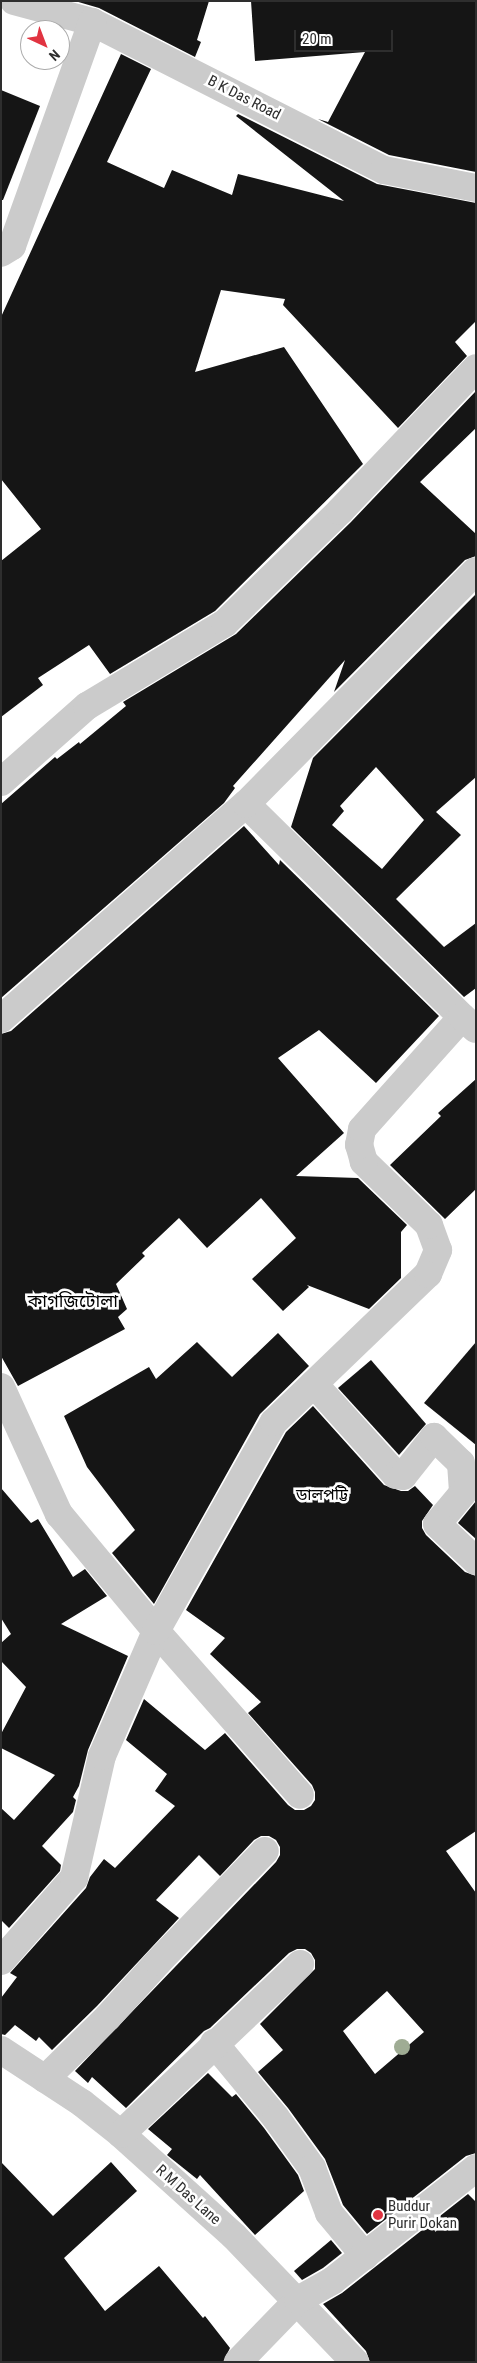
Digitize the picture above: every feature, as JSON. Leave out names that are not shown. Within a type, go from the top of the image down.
[{"type":"street","name":"B K Das Road","points":[[14,1],[92,22],[384,170],[476,188]]},
{"type":"street","points":[[1,254],[12,246],[92,22]]},
{"type":"street","points":[[1,782],[87,706],[225,623],[340,511],[475,370]]},
{"type":"street","points":[[1,1019],[246,804],[476,571]]},
{"type":"street","points":[[1,1960],[74,1878],[102,1756],[156,1630],[274,1422],[428,1274],[438,1250],[428,1226],[364,1162],[359,1146],[362,1129],[469,1023],[246,804]]},
{"type":"street","points":[[314,1384],[396,1475],[403,1476],[434,1436],[461,1463],[463,1493],[437,1524],[476,1561]]},
{"type":"street","points":[[1,1387],[59,1514],[156,1630],[300,1795]]},
{"type":"street","points":[[45,2078],[108,2017],[265,1851]]},
{"type":"street","points":[[121,2134],[214,2043],[300,1964]]},
{"type":"street","points":[[214,2043],[276,2118],[312,2168],[329,2213],[365,2256]]},
{"type":"street","name":"R M Das Lane","points":[[1,2050],[45,2078],[121,2134],[234,2236],[298,2300],[355,2362]]},
{"type":"street","points":[[238,2362],[298,2300],[332,2281],[475,2171]]},
{"type":"building","points":[[75,1],[209,1],[197,40],[201,42],[195,57],[99,8]]},
{"type":"building","points":[[251,1],[476,1],[476,172],[389,155],[318,119],[328,122],[365,52],[255,61]]},
{"type":"building","points":[[121,54],[151,69],[107,162],[164,188],[172,170],[232,195],[238,174],[344,201],[236,116],[238,114],[377,184],[476,203],[476,321],[455,342],[467,356],[398,428],[283,305],[285,299],[221,290],[195,372],[284,347],[363,464],[215,611],[110,674],[89,645],[38,678],[43,685],[1,717],[1,561],[41,529],[1,479],[1,317]]},
{"type":"building","points":[[1,90],[40,106],[3,200],[1,200]]},
{"type":"building","points":[[476,391],[476,428],[420,482],[476,534],[476,556],[465,560],[334,692],[345,660],[233,786],[235,788],[224,803],[1,998],[1,804],[55,757],[57,759],[79,742],[80,744],[126,706],[123,702],[236,634],[351,522]]},
{"type":"building","points":[[476,594],[476,777],[436,812],[461,835],[396,899],[444,947],[476,923],[476,988],[464,997],[291,827],[313,758]],"holes":[[[376,767],[424,820],[382,869],[332,825],[344,811],[340,806]]]},
{"type":"building","points":[[244,826],[279,865],[280,860],[439,1016],[376,1083],[319,1030],[278,1058],[344,1133],[296,1176],[358,1178],[407,1225],[401,1232],[401,1278],[369,1309],[307,1285],[309,1287],[283,1311],[252,1279],[296,1238],[261,1198],[207,1248],[179,1218],[142,1253],[145,1256],[116,1284],[127,1309],[118,1317],[125,1329],[18,1386],[1,1356],[1,1034],[11,1031]]},
{"type":"building","points":[[476,1079],[476,1189],[445,1219],[390,1165],[441,1116],[438,1113]]},
{"type":"building","points":[[278,1333],[309,1366],[260,1414],[154,1604],[112,1553],[135,1530],[87,1467],[64,1416],[149,1367],[156,1379],[197,1342],[232,1377]]},
{"type":"building","points":[[476,1342],[476,1445],[424,1403]]},
{"type":"building","points":[[371,1360],[426,1424],[399,1455],[338,1388]]},
{"type":"building","points":[[313,1406],[384,1485],[401,1491],[408,1491],[415,1486],[433,1505],[422,1521],[422,1528],[426,1535],[465,1572],[476,1576],[476,1831],[446,1851],[476,1893],[476,2153],[466,2156],[367,2234],[343,2205],[325,2159],[288,2108],[258,2072],[283,2050],[260,2024],[315,1969],[315,1960],[311,1953],[305,1949],[297,1949],[289,1953],[210,2028],[204,2031],[126,2108],[92,2077],[88,2083],[75,2071],[276,1862],[280,1855],[280,1847],[276,1840],[269,1836],[261,1836],[254,1840],[220,1876],[199,1855],[156,1900],[179,1918],[97,2006],[52,2050],[39,2037],[36,2041],[15,2025],[5,2035],[1,2034],[1,1998],[17,1977],[10,1973],[86,1888],[90,1877],[104,1859],[115,1868],[175,1806],[155,1791],[167,1774],[126,1740],[144,1699],[205,1750],[225,1733],[288,1805],[295,1810],[304,1810],[311,1806],[315,1800],[315,1792],[312,1785],[248,1713],[261,1702],[210,1654],[225,1638],[186,1610],[286,1432]],"holes":[[[387,1991],[424,2032],[375,2074],[343,2031]]]},
{"type":"building","points":[[1,1488],[31,1523],[38,1519],[73,1577],[85,1569],[107,1596],[61,1624],[128,1656],[88,1750],[79,1786],[73,1797],[76,1800],[73,1812],[42,1846],[61,1865],[60,1871],[9,1928],[1,1920],[1,1808],[14,1820],[55,1775],[1,1748],[1,1734],[26,1687],[1,1661],[1,1643],[11,1634],[1,1618]]},
{"type":"building","points":[[476,1501],[476,1539],[458,1523]]},
{"type":"building","points":[[208,2073],[232,2097],[236,2094],[264,2128],[298,2175],[304,2191],[255,2235],[200,2175],[197,2179],[167,2155],[172,2149],[148,2129]]},
{"type":"building","points":[[1,2162],[53,2216],[111,2162],[137,2191],[64,2258],[105,2311],[159,2266],[203,2318],[205,2316],[230,2348],[223,2362],[1,2362]]},
{"type":"building","points":[[468,2194],[476,2202],[476,2362],[370,2362],[366,2351],[323,2304],[342,2293]]},
{"type":"building","points":[[331,2240],[342,2253],[323,2268],[302,2280],[294,2271]]},
{"type":"place","name":"Buddur Purir Dokan","points":[[378,2215]]},
{"type":"district","name":"কাগজিটোলা","points":[[73,1301]]},
{"type":"district","name":"ডালপট্টি","points":[[322,1495]]}]
